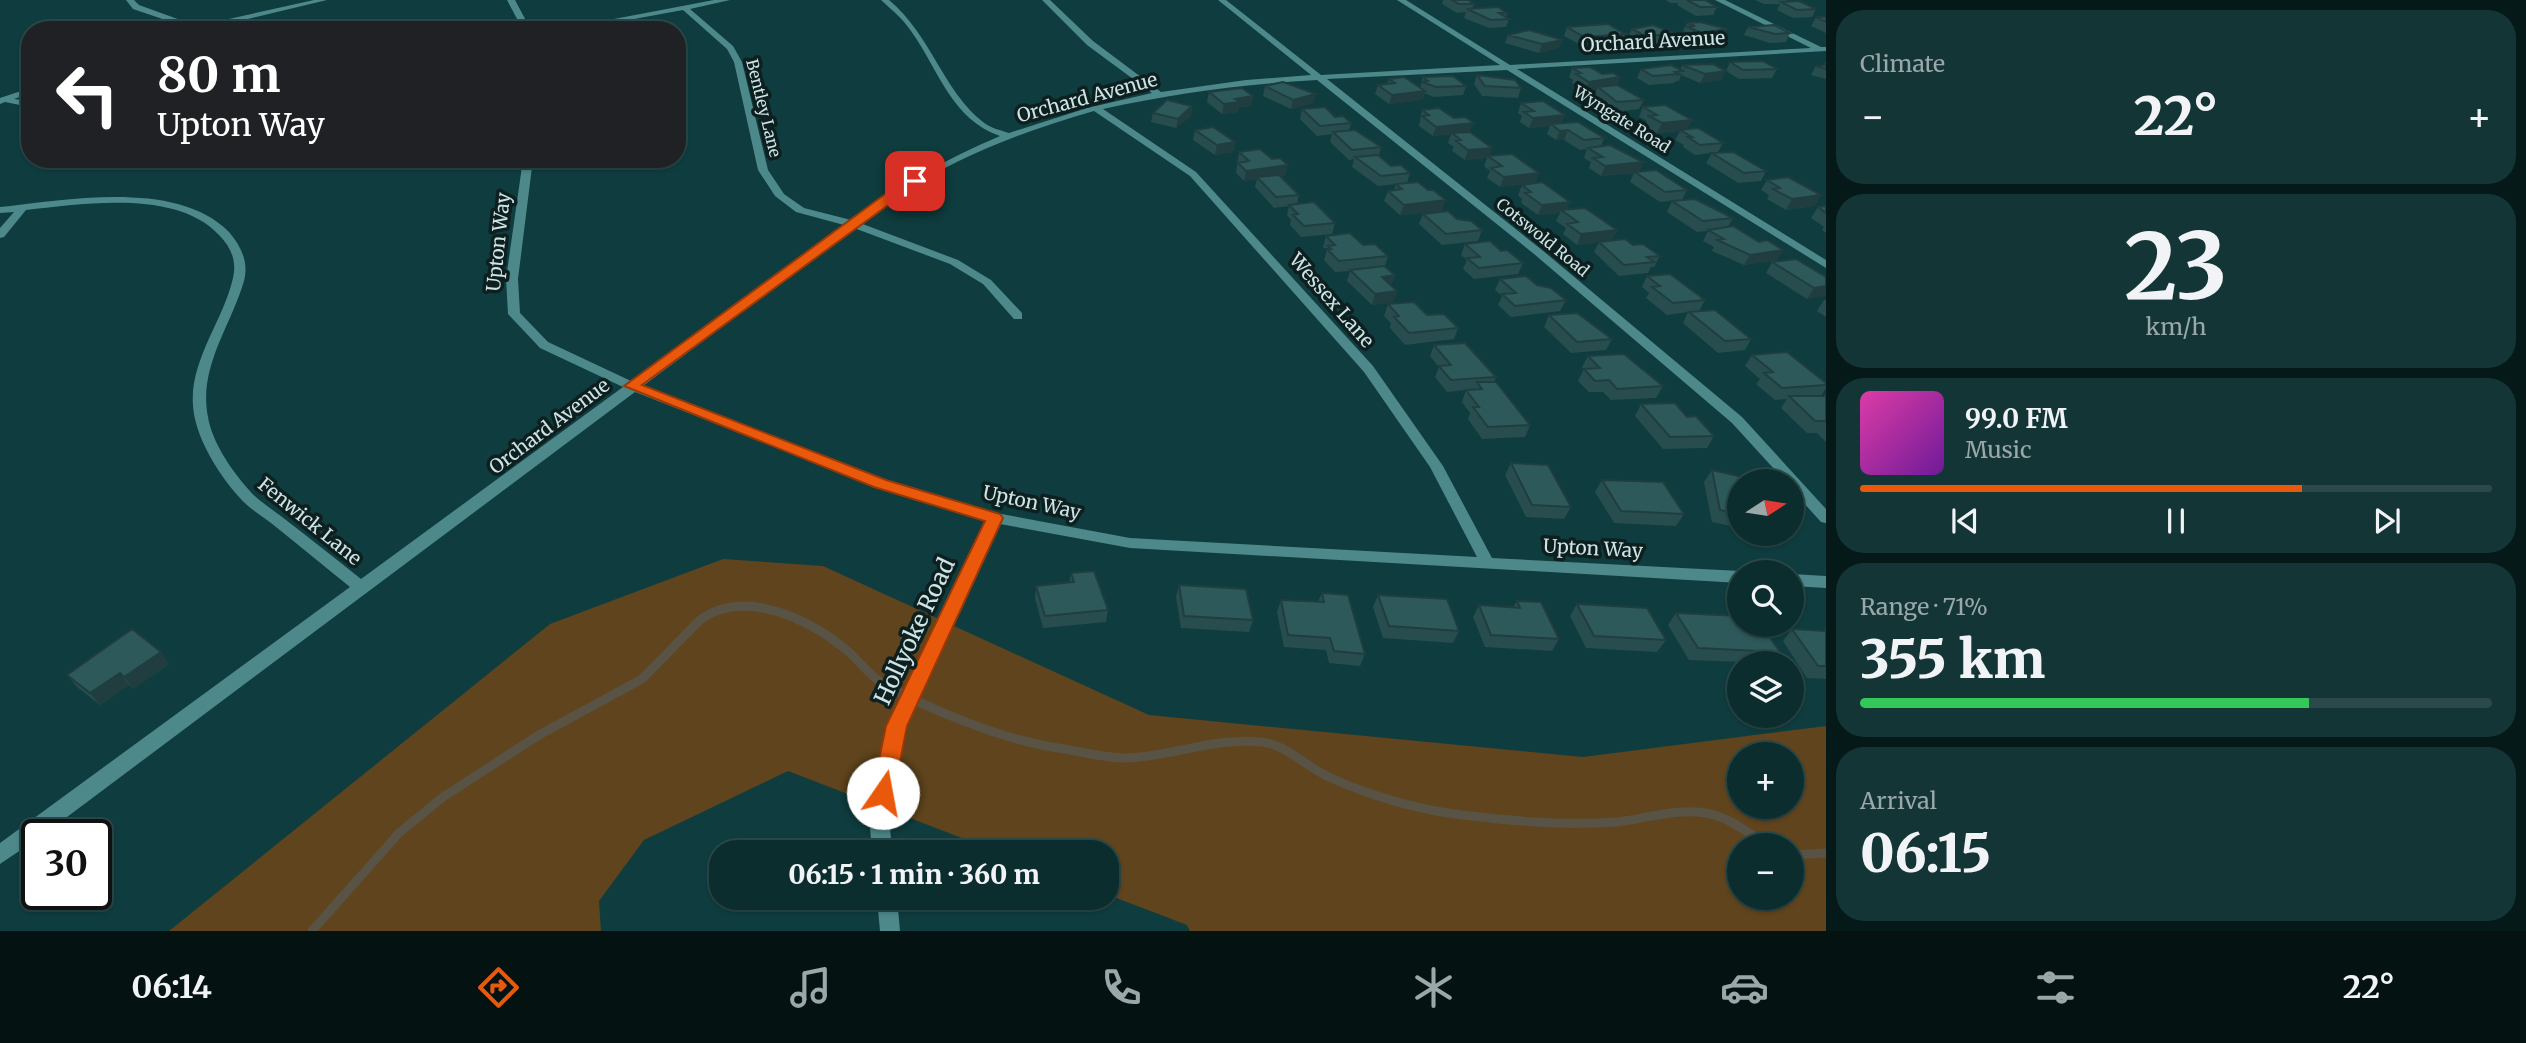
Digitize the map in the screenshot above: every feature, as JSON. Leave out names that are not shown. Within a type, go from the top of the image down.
[{"type":"street","points":[[130,0],[136,7],[172,21]]},
{"type":"street","points":[[229,21],[323,0]]},
{"type":"street","points":[[511,0],[522,21]]},
{"type":"street","points":[[611,21],[726,0]]},
{"type":"street","points":[[885,0],[900,10],[918,31],[960,102],[981,125],[1010,137]]},
{"type":"street","points":[[1046,0],[1090,43],[1158,94]]},
{"type":"street","name":"Cotswold Road","points":[[1222,0],[1538,252],[1737,420],[1826,518]]},
{"type":"street","name":"Wyngate Road","points":[[1401,0],[1826,265]]},
{"type":"street","points":[[1719,0],[1824,50]]},
{"type":"street","name":"Bentley Lane","points":[[684,8],[730,48],[738,62],[763,170],[780,196],[800,210],[852,224],[954,262],[987,282],[1018,316]]},
{"type":"street","name":"Orchard Avenue","points":[[0,855],[852,224],[896,192],[954,160],[1010,137],[1097,108],[1158,94],[1320,78],[1824,50]]},
{"type":"street","points":[[2,101],[21,94]]},
{"type":"street","points":[[2,101],[21,103]]},
{"type":"street","name":"Wessex Lane","points":[[1097,108],[1193,174],[1369,369],[1436,466],[1487,562]]},
{"type":"street","name":"Upton Way","points":[[527,168],[512,279],[514,314],[544,345],[631,386],[880,484],[995,518],[1130,542],[1727,576]]},
{"type":"street","name":"Fenwick Lane","points":[[0,210],[109,201],[155,203],[192,211],[224,229],[239,252],[239,278],[208,353],[200,390],[201,418],[216,449],[245,495],[361,588]]},
{"type":"street","points":[[0,235],[23,208]]},
{"type":"street","name":"Hollyoke Road","points":[[881,840],[879,815],[897,726],[995,518]]},
{"type":"street","points":[[1804,581],[1826,582]]},
{"type":"street","points":[[888,910],[890,931]]},
{"type":"shaded area","points":[[723,559],[823,566],[1149,715],[1583,757],[1826,726],[1826,931],[1190,931],[1187,925],[1119,899],[1119,840],[967,840],[788,771],[644,840],[599,901],[601,931],[169,931],[550,624]]},
{"type":"building","points":[[1452,0],[1468,0],[1474,4],[1459,4]]},
{"type":"building","points":[[1687,0],[1705,0],[1717,7],[1700,7]]},
{"type":"building","points":[[1799,1],[1816,9],[1797,10],[1781,2]]},
{"type":"building","points":[[1498,7],[1507,13],[1499,13],[1509,19],[1491,20],[1467,9]]},
{"type":"building","points":[[1700,22],[1727,29],[1701,33],[1688,27],[1695,26],[1687,23]]},
{"type":"building","points":[[1608,24],[1625,34],[1584,37],[1567,27]]},
{"type":"building","points":[[1653,25],[1677,34],[1645,36],[1632,29]]},
{"type":"building","points":[[1774,25],[1790,33],[1775,34],[1748,27]]},
{"type":"building","points":[[1529,30],[1563,40],[1542,44],[1508,35]]},
{"type":"building","points":[[1763,61],[1777,69],[1743,70],[1730,62]]},
{"type":"building","points":[[1713,64],[1726,71],[1705,74],[1682,65]]},
{"type":"building","points":[[1671,65],[1683,71],[1675,72],[1679,74],[1653,76],[1641,69]]},
{"type":"building","points":[[1590,67],[1602,74],[1613,73],[1620,77],[1589,82],[1572,68]]},
{"type":"building","points":[[1477,75],[1515,80],[1521,88],[1485,86]]},
{"type":"building","points":[[1453,76],[1466,86],[1436,87],[1422,82],[1428,81],[1423,77]]},
{"type":"building","points":[[1404,77],[1425,91],[1392,95],[1378,85],[1395,83],[1389,79]]},
{"type":"building","points":[[1283,82],[1316,94],[1293,100],[1265,86]]},
{"type":"building","points":[[1617,85],[1644,100],[1617,102],[1598,87]]},
{"type":"building","points":[[1242,88],[1253,96],[1235,99],[1240,102],[1224,104],[1209,92]]},
{"type":"building","points":[[1167,100],[1192,106],[1178,119],[1153,113]]},
{"type":"building","points":[[1543,101],[1565,115],[1533,118],[1524,112],[1534,111],[1521,103]]},
{"type":"building","points":[[1665,105],[1692,120],[1662,123],[1649,116],[1657,115],[1643,107]]},
{"type":"building","points":[[1325,107],[1335,117],[1343,116],[1351,123],[1320,126],[1302,109]]},
{"type":"building","points":[[1439,108],[1454,118],[1465,117],[1474,123],[1436,127],[1422,116],[1429,115],[1422,110]]},
{"type":"building","points":[[1578,122],[1604,138],[1584,140],[1568,130],[1560,131],[1551,124]]},
{"type":"building","points":[[1213,127],[1235,142],[1217,145],[1195,130]]},
{"type":"building","points":[[1698,128],[1723,143],[1700,145],[1680,130]]},
{"type":"building","points":[[1355,130],[1381,147],[1352,150],[1333,132]]},
{"type":"building","points":[[1470,132],[1492,148],[1468,150],[1456,141],[1461,140],[1452,133]]},
{"type":"building","points":[[1610,145],[1643,162],[1605,166],[1593,158],[1603,157],[1588,148]]},
{"type":"building","points":[[1260,149],[1272,159],[1280,158],[1288,165],[1246,171],[1238,163],[1249,161],[1239,152]]},
{"type":"building","points":[[1733,152],[1766,171],[1744,173],[1712,153]]},
{"type":"building","points":[[1512,154],[1539,173],[1504,177],[1491,168],[1502,166],[1488,156]]},
{"type":"building","points":[[1378,155],[1391,166],[1401,165],[1410,173],[1381,176],[1355,157]]},
{"type":"building","points":[[1656,170],[1687,190],[1665,192],[1635,172]]},
{"type":"building","points":[[1279,175],[1299,195],[1276,197],[1257,177]]},
{"type":"building","points":[[1788,177],[1821,195],[1792,199],[1773,189],[1780,188],[1767,180]]},
{"type":"building","points":[[1418,182],[1446,200],[1404,205],[1388,191],[1402,189],[1396,184]]},
{"type":"building","points":[[1542,182],[1570,202],[1542,205],[1525,193],[1531,192],[1522,185]]},
{"type":"building","points":[[1695,199],[1733,218],[1703,221],[1672,201]]},
{"type":"building","points":[[1314,202],[1335,223],[1304,226],[1293,215],[1298,214],[1289,205]]},
{"type":"building","points":[[1585,208],[1617,230],[1581,234],[1567,224],[1578,222],[1561,210]]},
{"type":"building","points":[[1448,211],[1457,219],[1471,221],[1482,230],[1446,234],[1423,214]]},
{"type":"building","points":[[1733,226],[1759,242],[1767,240],[1783,250],[1750,255],[1717,240],[1724,239],[1708,230]]},
{"type":"building","points":[[1350,233],[1363,245],[1375,244],[1388,256],[1339,261],[1327,249],[1331,249],[1328,246],[1335,245],[1326,236]]},
{"type":"building","points":[[1625,239],[1633,245],[1643,244],[1660,256],[1647,257],[1654,262],[1624,265],[1599,242]]},
{"type":"building","points":[[1490,241],[1501,251],[1507,250],[1523,263],[1479,268],[1467,258],[1480,257],[1465,244]]},
{"type":"building","points":[[1796,259],[1826,277],[1826,286],[1814,288],[1772,262]]},
{"type":"building","points":[[1384,266],[1395,275],[1382,277],[1397,291],[1375,294],[1350,270]]},
{"type":"building","points":[[1670,274],[1705,300],[1673,303],[1652,287],[1660,286],[1647,276]]},
{"type":"building","points":[[1526,276],[1537,285],[1551,288],[1566,300],[1515,306],[1502,294],[1516,293],[1500,279]]},
{"type":"building","points":[[1414,302],[1427,315],[1444,314],[1458,328],[1409,333],[1394,317],[1399,316],[1388,304]]},
{"type":"building","points":[[1715,310],[1751,339],[1725,341],[1689,312]]},
{"type":"building","points":[[1577,313],[1612,339],[1577,342],[1549,315]]},
{"type":"building","points":[[1465,343],[1496,377],[1451,380],[1439,366],[1451,365],[1434,345]]},
{"type":"building","points":[[1787,352],[1826,385],[1782,388],[1764,373],[1773,372],[1752,355]]},
{"type":"building","points":[[1624,354],[1663,386],[1617,389],[1609,380],[1595,381],[1584,369],[1600,368],[1588,356]]},
{"type":"building","points":[[1477,382],[1496,382],[1530,425],[1488,427],[1473,407],[1479,407],[1466,390],[1482,389]]},
{"type":"building","points":[[1789,396],[1826,396],[1826,422],[1815,421]]},
{"type":"building","points":[[1675,403],[1687,417],[1696,416],[1714,436],[1670,437],[1641,404]]},
{"type":"building","points":[[1511,463],[1548,465],[1571,507],[1532,505]]},
{"type":"building","points":[[1712,470],[1727,473],[1727,511],[1720,510]]},
{"type":"building","points":[[1602,480],[1663,482],[1684,514],[1621,511]]},
{"type":"building","points":[[1094,571],[1108,610],[1045,616],[1036,586],[1074,582],[1071,573]]},
{"type":"building","points":[[1179,585],[1246,589],[1253,620],[1184,616]]},
{"type":"building","points":[[1322,593],[1348,595],[1365,654],[1334,651],[1330,638],[1288,635],[1281,600],[1324,602]]},
{"type":"building","points":[[1378,595],[1447,599],[1459,631],[1389,626]]},
{"type":"building","points":[[1517,601],[1541,602],[1559,639],[1491,635],[1479,605],[1520,608]]},
{"type":"building","points":[[1577,604],[1647,608],[1666,640],[1594,636]]},
{"type":"building","points":[[1676,613],[1727,615],[1727,637],[1769,637],[1779,651],[1760,651],[1698,648]]},
{"type":"building","points":[[132,629],[161,652],[124,677],[120,673],[90,693],[67,675]]},
{"type":"building","points":[[1804,630],[1826,631],[1826,666],[1818,666],[1798,637],[1804,637]]},
{"type":"waterway","points":[[312,931],[399,833],[443,797],[539,735],[642,679],[699,621],[717,611],[736,607],[777,611],[797,619],[833,640],[869,673],[901,693],[968,723],[1037,744],[1125,758],[1226,742],[1261,742],[1280,747],[1322,774],[1346,785],[1429,810],[1500,819],[1578,823],[1616,822],[1661,814],[1695,812],[1730,821],[1749,833]]},
{"type":"waterway","points":[[1804,854],[1826,853]]},
{"type":"route","points":[[883,793],[897,726],[995,518],[880,484],[631,386],[896,192],[915,181]]}]
